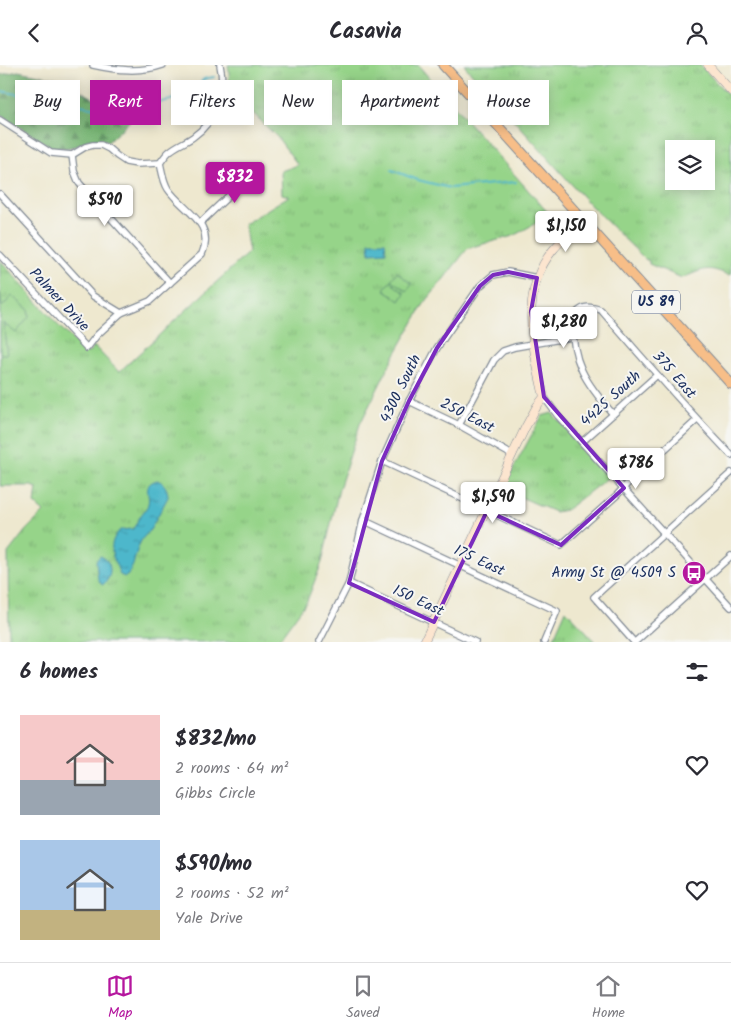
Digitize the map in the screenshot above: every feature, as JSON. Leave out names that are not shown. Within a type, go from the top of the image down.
[{"type":"main road","name":"US 89","points":[[443,65],[731,384]]},
{"type":"street","points":[[93,65],[112,69],[136,70],[163,65]]},
{"type":"street","points":[[0,194],[93,296],[121,313],[150,301],[202,254],[205,247],[205,232],[200,223],[168,189],[162,176],[160,163],[170,151],[195,136],[215,114],[219,103],[222,74],[220,65]]},
{"type":"street","points":[[708,65],[731,91]]},
{"type":"street","points":[[0,120],[51,153],[72,155],[85,147],[101,145],[126,162],[160,163]]},
{"type":"street","points":[[72,155],[74,171],[79,183],[170,283]]},
{"type":"street","points":[[200,223],[256,170]]},
{"type":"street","points":[[582,219],[552,251],[537,278],[533,293],[531,311],[534,353],[544,397],[558,416],[731,607]]},
{"type":"street","name":"Palmer Drive","points":[[0,255],[87,348],[121,313]]},
{"type":"street","name":"4300 South","points":[[319,642],[350,583],[364,520],[382,461],[409,401],[437,348],[480,286],[493,275],[508,271],[537,278]]},
{"type":"street","name":"375 East","points":[[572,337],[572,318],[580,309],[590,306],[601,310],[697,420],[731,455]]},
{"type":"street","points":[[458,425],[494,360],[503,351],[514,347],[572,337],[579,366],[587,381],[614,414]]},
{"type":"street","name":"4425 South","points":[[582,442],[657,375]]},
{"type":"street","points":[[424,642],[512,456],[537,405],[544,397]]},
{"type":"street","name":"250 East","points":[[409,401],[458,425],[512,456]]},
{"type":"street","points":[[382,461],[561,545],[618,495],[697,420]]},
{"type":"street","points":[[731,473],[594,597],[635,642],[731,556]]},
{"type":"street","name":"175 East","points":[[364,520],[557,611],[544,642]]},
{"type":"street","name":"150 East","points":[[350,583],[475,642]]},
{"type":"highlighted area","points":[[508,272],[537,278],[531,311],[544,397],[624,488],[561,545],[487,511],[434,622],[349,583],[382,461],[409,401],[437,348],[480,286],[493,275]]},
{"type":"green space","points":[[228,65],[418,65],[431,80],[342,80],[342,125],[458,125],[458,110],[468,122],[468,125],[471,125],[550,215],[513,236],[468,248],[424,304],[394,356],[360,424],[339,489],[322,562],[307,601],[277,642],[9,642],[8,553],[26,530],[44,512],[35,504],[37,488],[32,486],[0,486],[0,260],[54,321],[83,350],[89,353],[94,346],[119,372],[249,252],[244,224],[289,196],[282,194],[281,171],[298,165],[278,138],[265,125],[332,125],[332,80],[264,80],[264,124],[254,114],[254,80],[229,80]]},
{"type":"green space","points":[[464,65],[700,65],[731,98],[731,274],[728,275],[709,269],[682,278],[649,264],[649,261],[592,207],[518,125],[549,125],[549,80],[478,80]]},
{"type":"green space","points":[[18,71],[62,80],[15,80],[15,124],[0,115],[0,75]]},
{"type":"green space","points":[[80,90],[90,96],[90,125],[125,125],[108,142],[100,139],[88,140],[77,146],[53,148],[16,125],[80,125]]},
{"type":"green space","points":[[397,272],[412,284],[407,291],[391,280]]},
{"type":"green space","points":[[390,282],[405,293],[400,301],[384,289]]},
{"type":"green space","points":[[0,292],[2,307],[12,296],[28,309],[29,317],[16,333],[3,323],[7,354],[0,354]]},
{"type":"green space","points":[[552,413],[610,476],[566,510],[555,512],[502,489],[542,416]]},
{"type":"green space","points":[[566,610],[596,642],[552,642]]},
{"type":"water","points":[[369,242],[385,242],[386,252],[370,253]]},
{"type":"water","points":[[157,480],[165,486],[168,497],[150,530],[142,539],[133,565],[125,577],[120,575],[113,558],[113,541],[120,530],[133,529],[146,509],[149,500],[149,484]]},
{"type":"water","points":[[100,556],[107,561],[110,570],[108,579],[102,585],[98,579],[96,561]]},
{"type":"waterway","points":[[0,91],[114,111],[171,100],[196,87],[204,79],[214,77]]},
{"type":"waterway","points":[[392,170],[418,180],[450,188],[516,182]]},
{"type":"place","name":"Army St @ 4509 S","points":[[694,573]]}]
